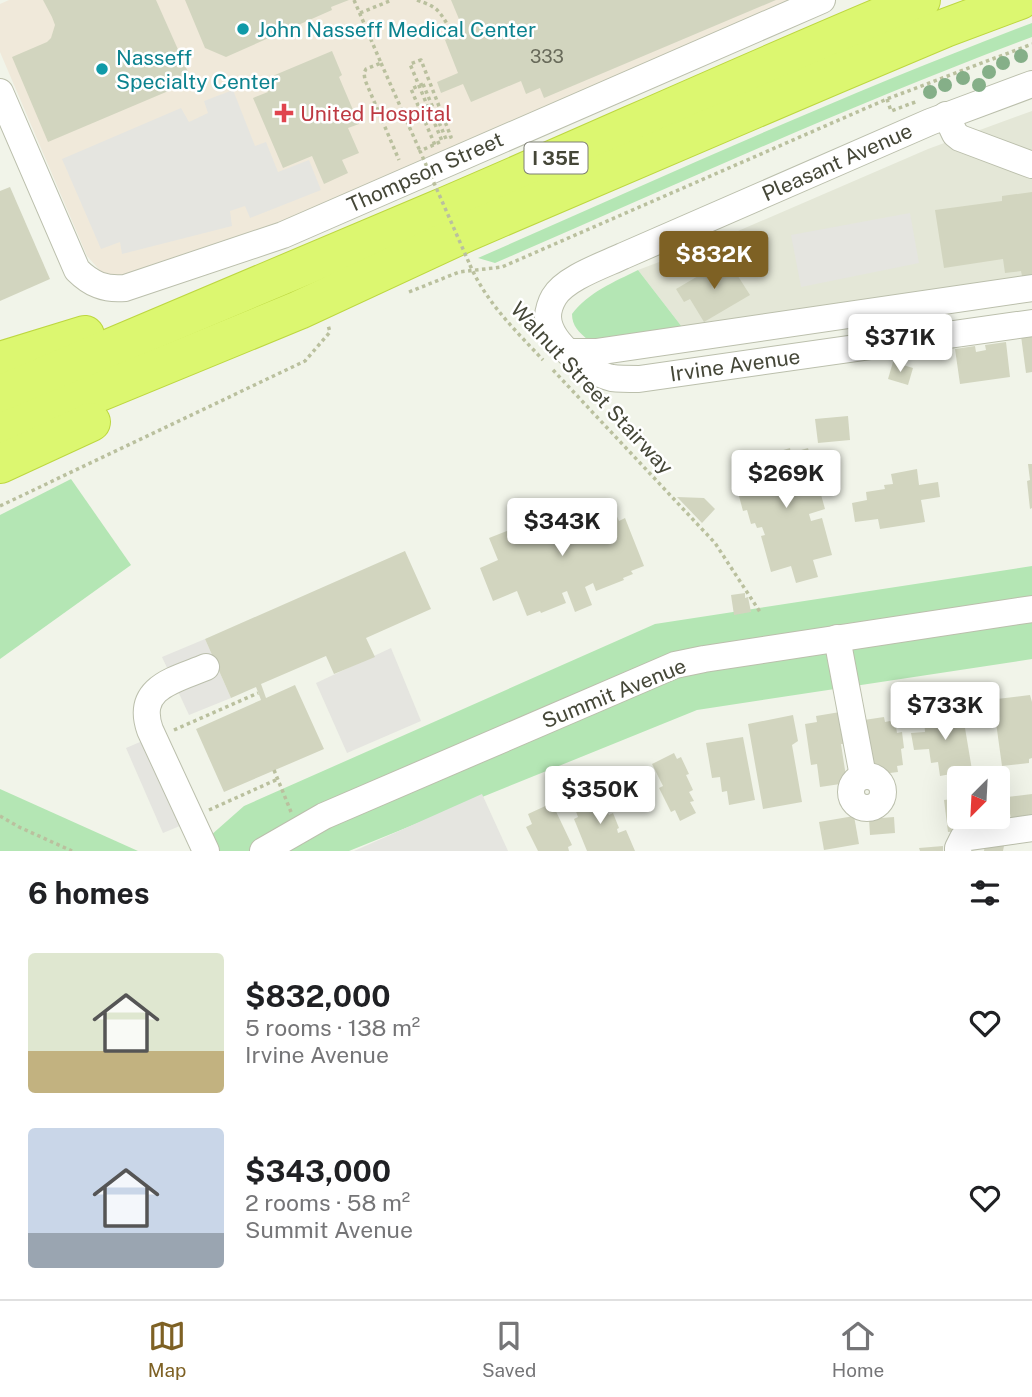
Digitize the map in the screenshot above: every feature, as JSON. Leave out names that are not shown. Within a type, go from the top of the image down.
[{"type":"highway","name":"I 35E","points":[[0,395],[921,0]]},
{"type":"highway","name":"I 35E","points":[[0,433],[299,310],[467,232],[933,33],[1020,0]]},
{"type":"highway","points":[[0,464],[149,394],[299,310]]},
{"type":"highway","points":[[0,361],[123,323],[190,313]]},
{"type":"street","name":"Thompson Street","points":[[0,92],[77,271],[88,281],[98,285],[112,289],[125,288],[283,235],[822,0]]},
{"type":"street","name":"Pleasant Avenue","points":[[548,317],[555,295],[574,279],[946,115],[1032,84]]},
{"type":"street","points":[[946,115],[955,134],[960,138],[1032,164]]},
{"type":"street","name":"Irvine Avenue","points":[[569,352],[596,352],[1032,288]]},
{"type":"street","name":"Irvine Avenue","points":[[548,317],[557,340],[582,363],[612,378],[639,379],[1032,323]]},
{"type":"street","name":"Summit Avenue","points":[[263,851],[324,816],[675,665],[1032,609]]},
{"type":"street","points":[[837,638],[863,776]]},
{"type":"street","points":[[206,667],[158,688],[146,712],[154,739],[206,851]]},
{"type":"street","points":[[958,851],[963,838],[1032,828]]},
{"type":"path","name":"Walnut Street Stairway","points":[[354,0],[470,265],[494,307],[715,542],[760,612]]},
{"type":"path","points":[[360,13],[392,0]]},
{"type":"path","points":[[417,0],[439,11],[449,27],[461,25]]},
{"type":"path","points":[[473,271],[502,267],[887,99],[1032,44]]},
{"type":"path","points":[[420,151],[442,141],[410,64],[421,60],[451,137],[446,139],[423,84],[411,89],[433,141]]},
{"type":"path","points":[[381,63],[363,73],[403,169]]},
{"type":"path","points":[[887,99],[891,111],[921,100]]},
{"type":"path","points":[[0,506],[305,361],[330,332]]},
{"type":"path","points":[[154,739],[258,693]]},
{"type":"path","points":[[274,771],[298,830]]},
{"type":"path","points":[[191,818],[278,779]]},
{"type":"path","points":[[0,816],[72,851]]},
{"type":"shaded area","name":"United Hospital","points":[[9,0],[799,0],[275,229],[129,278],[104,275],[87,256],[0,52],[0,4]]},
{"type":"shaded area","points":[[233,90],[255,146],[266,142],[278,172],[309,160],[321,190],[250,218],[245,206],[230,211],[232,226],[122,254],[120,242],[101,249],[62,159],[181,108],[189,122],[208,113],[204,101]]},
{"type":"shaded area","points":[[1032,111],[1032,281],[682,327],[638,270],[715,241],[928,149]]},
{"type":"shaded area","points":[[910,213],[919,263],[801,287],[791,235]]},
{"type":"shaded area","points":[[205,639],[231,698],[189,715],[162,657]]},
{"type":"shaded area","points":[[391,648],[421,721],[347,753],[316,683]]},
{"type":"shaded area","points":[[161,733],[199,818],[163,833],[126,748]]},
{"type":"shaded area","points":[[482,794],[508,851],[354,851],[455,806]]},
{"type":"green space","points":[[1032,23],[1032,37],[829,118],[495,263],[478,258],[823,107]]},
{"type":"green space","points":[[638,270],[682,327],[588,340],[575,325],[572,314],[594,294]]},
{"type":"green space","points":[[71,479],[131,565],[0,659],[0,515]]},
{"type":"green space","points":[[1032,566],[1032,659],[697,710],[349,851],[193,851],[244,806],[655,624]]},
{"type":"green space","points":[[0,789],[138,851],[0,851]]},
{"type":"building","name":"Nasseff Specialty Center","points":[[43,0],[156,0],[192,81],[48,142],[12,57],[51,38],[55,25]]},
{"type":"building","name":"John Nasseff Medical Center","points":[[185,0],[349,0],[226,57],[205,48]]},
{"type":"building","name":"United Hospital","points":[[451,0],[776,0],[544,98],[540,88],[526,94],[521,81],[471,102],[463,84],[441,93],[437,82],[458,73],[445,40],[464,31]]},
{"type":"building","points":[[332,51],[342,75],[339,77],[359,124],[348,128],[359,153],[342,160],[348,173],[324,184],[312,156],[283,168],[253,98],[268,92],[263,80]]},
{"type":"building","points":[[10,187],[50,279],[0,301],[0,191]]},
{"type":"building","points":[[1032,192],[1032,275],[1022,276],[1021,271],[1005,273],[1003,259],[944,268],[935,210],[1002,201],[1002,196]]},
{"type":"building","points":[[727,259],[750,295],[704,322],[690,299],[684,302],[676,289]]},
{"type":"building","points":[[1032,334],[1032,372],[1026,373],[1021,336]]},
{"type":"building","points":[[1006,342],[1010,377],[960,384],[955,349],[975,346],[976,352],[986,350],[985,345]]},
{"type":"building","points":[[893,362],[913,368],[908,385],[888,379]]},
{"type":"building","points":[[848,416],[850,440],[818,443],[815,419]]},
{"type":"building","points":[[790,448],[791,453],[808,448],[825,509],[809,514],[811,521],[822,518],[832,555],[813,560],[818,577],[796,583],[791,566],[771,572],[761,536],[765,535],[762,527],[757,528],[755,523],[751,524],[747,510],[743,511],[732,470],[755,463],[754,459]]},
{"type":"building","points":[[1028,464],[1032,464],[1030,509],[1027,481],[1030,480]]},
{"type":"building","points":[[917,469],[919,485],[938,482],[940,497],[921,500],[925,522],[880,529],[878,519],[855,522],[852,503],[867,500],[866,492],[885,489],[884,485],[893,484],[891,474]]},
{"type":"building","points":[[677,497],[704,498],[715,509],[702,523]]},
{"type":"building","points":[[601,498],[604,508],[612,505],[619,521],[625,518],[644,566],[631,571],[633,574],[623,578],[624,580],[596,591],[593,583],[585,587],[592,605],[575,612],[567,591],[562,593],[566,603],[527,616],[517,591],[493,601],[480,568],[498,560],[489,538]]},
{"type":"building","points":[[405,551],[431,609],[366,638],[375,657],[334,674],[326,656],[261,684],[266,698],[295,685],[324,749],[224,792],[196,729],[261,700],[256,687],[231,698],[205,639]]},
{"type":"building","points":[[745,593],[751,612],[734,615],[731,595]]},
{"type":"building","points":[[1030,695],[1032,758],[1029,763],[1002,766],[994,708],[998,707],[997,699]]},
{"type":"building","points":[[951,708],[952,718],[957,713],[966,720],[964,722],[971,766],[947,766],[947,775],[940,776],[938,762],[931,763],[929,749],[914,750],[911,733],[925,732],[924,718],[928,718],[927,712]]},
{"type":"building","points":[[840,712],[845,744],[841,744],[847,783],[820,787],[817,764],[811,765],[805,724],[817,722],[816,716]]},
{"type":"building","points":[[793,715],[798,741],[792,745],[802,802],[763,809],[748,724]]},
{"type":"building","points":[[884,717],[885,722],[895,720],[897,733],[902,732],[903,765],[897,766],[898,772],[874,775],[864,720]]},
{"type":"building","points":[[743,737],[755,800],[729,805],[727,791],[722,792],[720,777],[712,778],[706,743]]},
{"type":"building","points":[[674,753],[677,759],[681,757],[689,774],[686,775],[693,790],[689,792],[694,801],[690,802],[696,813],[680,821],[675,810],[671,812],[659,788],[663,786],[652,764]]},
{"type":"building","points":[[607,792],[613,806],[606,808],[609,815],[613,813],[619,828],[618,833],[626,830],[635,851],[587,851],[574,819],[578,817],[573,803]]},
{"type":"building","points":[[1032,794],[1032,816],[1011,819],[1010,797]]},
{"type":"building","points":[[944,800],[947,800],[947,824]]},
{"type":"building","points":[[552,803],[572,845],[568,847],[569,851],[538,851],[526,827],[532,824],[528,814]]},
{"type":"building","points":[[854,816],[859,844],[824,850],[819,822]]},
{"type":"building","points":[[894,817],[895,833],[870,835],[869,819]]},
{"type":"building","points":[[986,838],[1005,840],[1003,851],[984,851]]},
{"type":"building","points":[[943,846],[943,851],[920,851],[919,848]]},
{"type":"place","name":"John Nasseff Medical Center","points":[[243,29]]},
{"type":"place","name":"Nasseff Specialty Center","points":[[102,69]]},
{"type":"place","name":"United Hospital","points":[[284,113]]}]
